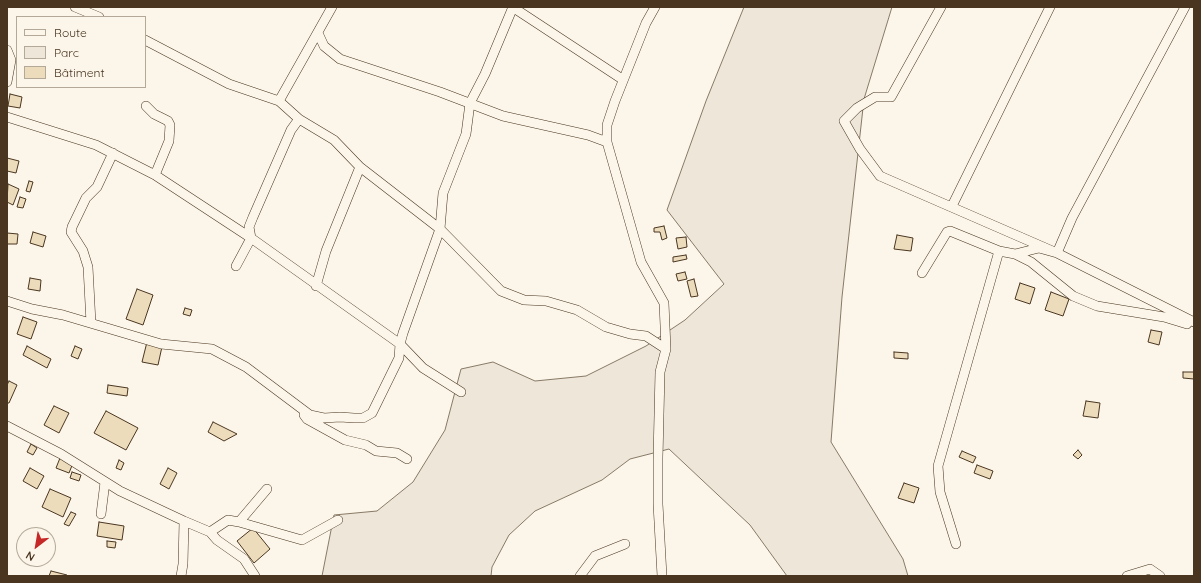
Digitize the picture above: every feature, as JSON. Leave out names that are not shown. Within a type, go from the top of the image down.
[{"type":"street","points":[[75,7],[98,13]]},
{"type":"street","points":[[279,101],[332,7]]},
{"type":"street","points":[[7,301],[91,323],[161,344],[212,349],[246,367],[310,415],[324,418],[340,416],[363,418],[372,413],[399,358],[400,344],[440,229],[443,193],[466,134],[470,102],[485,74],[514,7],[622,79]]},
{"type":"street","points":[[654,7],[622,79],[607,125],[607,142],[641,262],[664,303],[666,349],[660,372],[658,458],[658,504],[662,576]]},
{"type":"street","points":[[941,7],[891,97],[875,97],[857,108],[844,121],[860,149],[880,176],[952,206],[1057,253],[1194,322]]},
{"type":"street","points":[[952,206],[1050,7]]},
{"type":"street","points":[[1057,253],[1072,218],[1185,7],[1194,11]]},
{"type":"street","points":[[318,33],[324,46],[340,59],[470,102],[504,116],[607,142]]},
{"type":"street","points":[[146,41],[229,84],[279,101],[299,119],[334,140],[360,167],[440,229],[501,292],[524,300],[546,301],[577,310],[606,327],[630,334],[646,336],[666,349]]},
{"type":"street","points":[[7,50],[14,62],[7,82]]},
{"type":"street","points":[[146,106],[154,114],[168,121],[170,125],[169,141],[155,175]]},
{"type":"street","points":[[7,117],[40,129],[79,139],[113,153],[155,175],[251,238],[316,286],[400,344],[422,368],[461,392]]},
{"type":"street","points":[[236,266],[251,238],[249,227],[253,217],[291,130],[299,119]]},
{"type":"street","points":[[91,323],[88,267],[83,251],[72,232],[72,227],[86,198],[97,187],[113,153]]},
{"type":"street","points":[[316,286],[326,251],[360,167]]},
{"type":"street","points":[[922,273],[947,232],[950,231],[999,251],[1016,254],[1031,262],[1073,296],[1097,306],[1164,317],[1194,326]]},
{"type":"street","points":[[1016,254],[1039,248],[1057,253]]},
{"type":"street","points":[[956,544],[940,492],[938,466],[999,251]]},
{"type":"street","points":[[300,409],[306,418],[345,440],[366,445],[376,451],[397,453],[407,459]]},
{"type":"street","points":[[7,426],[61,454],[105,482],[184,521],[210,532],[217,540],[244,559],[255,576]]},
{"type":"street","points":[[101,514],[105,482]]},
{"type":"street","points":[[239,522],[267,489]]},
{"type":"street","points":[[210,532],[228,520],[302,540],[338,520]]},
{"type":"street","points":[[181,576],[183,564],[184,521]]},
{"type":"street","points":[[580,576],[595,556],[625,544]]},
{"type":"street","points":[[1126,576],[1150,569],[1160,576]]},
{"type":"green space","points":[[744,7],[892,7],[864,99],[842,297],[831,442],[903,559],[908,576],[787,576],[750,525],[669,449],[630,459],[602,480],[535,511],[509,535],[492,567],[491,576],[322,576],[334,515],[377,511],[413,482],[445,430],[461,369],[493,362],[535,381],[586,376],[646,346],[685,320],[724,284],[667,210],[706,101]]},
{"type":"building","points":[[10,94],[22,97],[20,108],[8,106]]},
{"type":"building","points":[[7,158],[19,161],[16,173],[7,171]]},
{"type":"building","points":[[29,181],[33,182],[30,192],[26,191]]},
{"type":"building","points":[[8,184],[19,189],[13,205],[7,202]]},
{"type":"building","points":[[20,197],[26,199],[23,208],[17,207]]},
{"type":"building","points":[[664,226],[667,238],[662,240],[660,232],[654,232],[654,228]]},
{"type":"building","points":[[33,232],[46,236],[43,247],[30,243]]},
{"type":"building","points":[[7,233],[18,234],[17,244],[7,244]]},
{"type":"building","points":[[897,235],[913,238],[911,251],[894,249]]},
{"type":"building","points":[[686,237],[687,247],[678,249],[676,238]]},
{"type":"building","points":[[686,255],[687,259],[673,262],[673,257]]},
{"type":"building","points":[[685,272],[687,279],[678,281],[676,274]]},
{"type":"building","points":[[30,278],[41,280],[40,291],[28,289]]},
{"type":"building","points":[[694,279],[698,296],[691,297],[687,281]]},
{"type":"building","points":[[1020,283],[1035,288],[1030,304],[1015,299]]},
{"type":"building","points":[[137,289],[153,295],[143,325],[126,319]]},
{"type":"building","points":[[1051,292],[1069,299],[1063,316],[1045,310]]},
{"type":"building","points":[[185,308],[192,310],[190,316],[183,314]]},
{"type":"building","points":[[23,317],[37,322],[31,339],[17,334]]},
{"type":"building","points":[[1151,330],[1162,332],[1159,345],[1148,342]]},
{"type":"building","points":[[148,338],[163,342],[158,365],[142,362]]},
{"type":"building","points":[[27,346],[51,359],[47,368],[23,355]]},
{"type":"building","points":[[75,346],[82,349],[78,359],[71,356]]},
{"type":"building","points":[[894,352],[908,353],[908,359],[894,358]]},
{"type":"building","points":[[1183,372],[1194,372],[1194,379],[1183,378]]},
{"type":"building","points":[[9,381],[17,385],[9,403],[7,403],[7,385]]},
{"type":"building","points":[[108,385],[128,388],[127,396],[107,393]]},
{"type":"building","points":[[1086,401],[1100,403],[1098,418],[1083,416]]},
{"type":"building","points":[[54,406],[69,413],[59,433],[44,425]]},
{"type":"building","points":[[106,411],[138,428],[126,450],[94,433]]},
{"type":"building","points":[[213,422],[237,434],[224,441],[208,432]]},
{"type":"building","points":[[31,444],[37,448],[33,455],[27,452]]},
{"type":"building","points":[[1078,450],[1082,455],[1078,459],[1073,455]]},
{"type":"building","points":[[962,451],[976,457],[973,463],[959,457]]},
{"type":"building","points":[[60,458],[73,463],[69,473],[56,468]]},
{"type":"building","points":[[119,460],[124,463],[121,470],[116,468]]},
{"type":"building","points":[[977,465],[993,471],[990,479],[974,473]]},
{"type":"building","points":[[30,468],[44,476],[37,489],[23,481]]},
{"type":"building","points":[[168,468],[177,473],[169,489],[160,484]]},
{"type":"building","points":[[72,472],[81,475],[79,481],[70,478]]},
{"type":"building","points":[[904,483],[919,488],[914,503],[898,498]]},
{"type":"building","points":[[50,489],[71,498],[63,517],[42,507]]},
{"type":"building","points":[[71,512],[76,514],[69,526],[64,524]]},
{"type":"building","points":[[99,522],[124,526],[122,540],[97,536]]},
{"type":"building","points":[[253,528],[270,549],[254,563],[237,541]]},
{"type":"building","points":[[107,541],[116,542],[115,548],[107,547]]},
{"type":"building","points":[[51,571],[67,575],[67,576],[49,576]]}]
